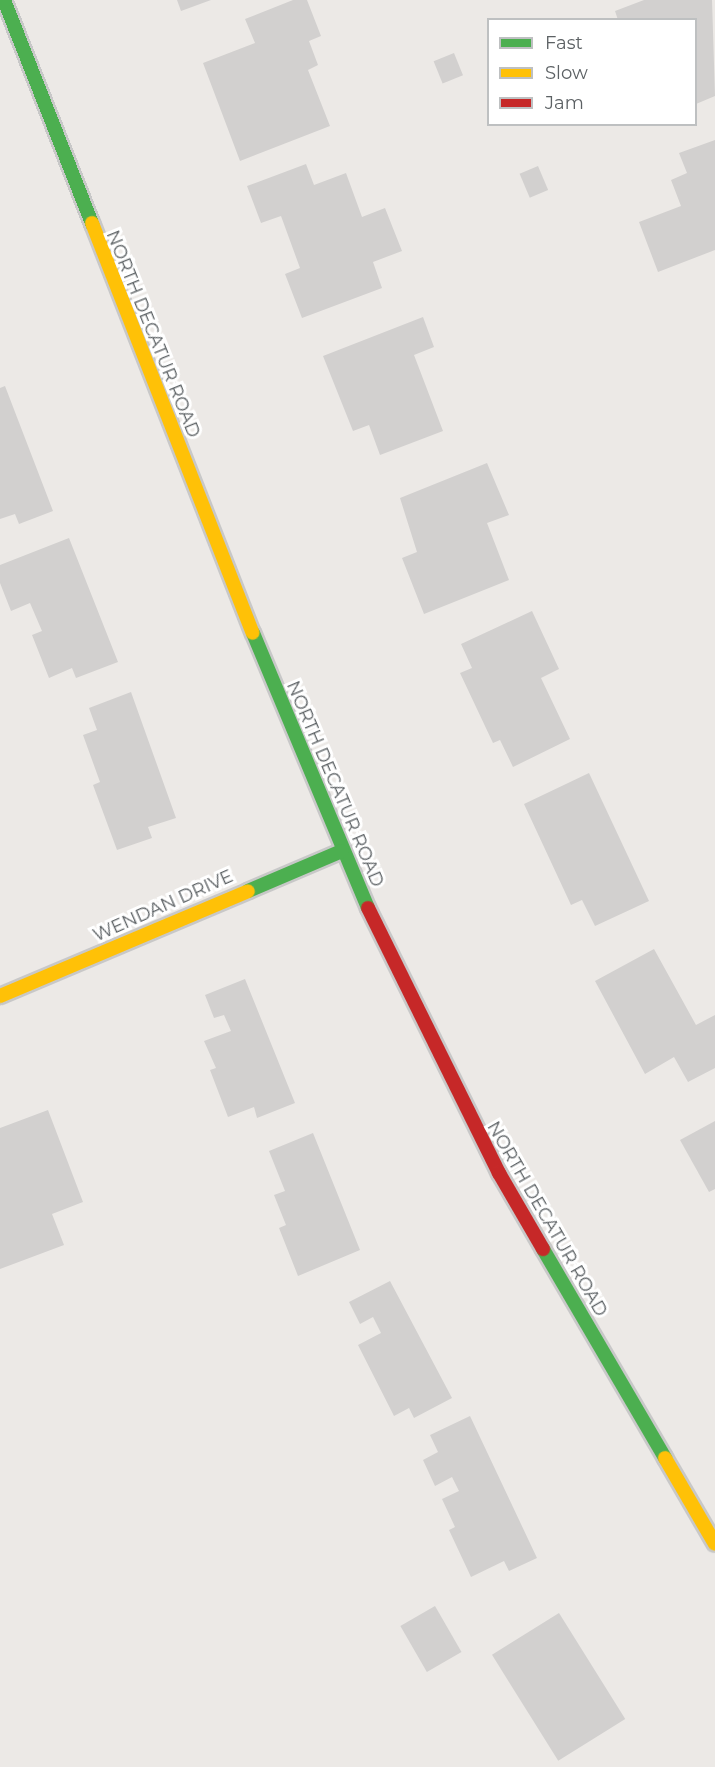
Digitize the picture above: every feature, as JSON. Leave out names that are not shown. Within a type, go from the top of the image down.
[{"type":"main road","name":"NORTH DECATUR ROAD","points":[[3,0],[146,367],[342,851],[443,1067],[499,1173],[715,1544]]},
{"type":"main road","name":"WENDAN DRIVE","points":[[0,996],[342,851]]},
{"type":"building","points":[[177,0],[211,0],[181,11]]},
{"type":"building","points":[[293,0],[307,0],[321,36],[309,41],[318,65],[308,70],[330,126],[240,161],[203,63],[255,43],[245,19]]},
{"type":"building","points":[[644,0],[712,0],[715,96],[697,104],[697,18],[617,18],[615,11]]},
{"type":"building","points":[[454,53],[463,75],[443,83],[434,61]]},
{"type":"building","points":[[715,140],[715,250],[658,272],[639,222],[681,206],[671,180],[687,173],[679,153]]},
{"type":"building","points":[[306,164],[314,185],[346,173],[362,217],[385,208],[402,251],[373,262],[382,288],[302,318],[285,274],[300,268],[281,216],[261,223],[247,186]]},
{"type":"building","points":[[538,166],[548,190],[530,198],[520,174]]},
{"type":"building","points":[[423,317],[434,347],[414,355],[443,431],[380,455],[369,425],[353,431],[323,356]]},
{"type":"building","points":[[5,386],[53,511],[19,524],[15,514],[0,519],[0,388]]},
{"type":"building","points":[[487,463],[509,515],[487,523],[509,580],[424,614],[402,558],[417,552],[400,498]]},
{"type":"building","points":[[69,538],[118,662],[76,678],[72,668],[49,678],[32,635],[42,631],[30,603],[11,611],[0,583],[0,565]]},
{"type":"building","points":[[532,611],[559,669],[541,678],[570,739],[513,767],[500,740],[493,743],[460,673],[472,668],[461,644]]},
{"type":"building","points":[[131,692],[176,818],[148,827],[152,838],[117,850],[93,785],[100,782],[83,735],[97,730],[89,708]]},
{"type":"building","points":[[589,773],[649,901],[595,926],[582,900],[571,905],[524,804]]},
{"type":"building","points":[[654,949],[696,1025],[715,1015],[715,1068],[688,1082],[674,1057],[645,1074],[595,981]]},
{"type":"building","points":[[245,979],[295,1103],[257,1118],[254,1107],[228,1117],[210,1070],[216,1068],[204,1041],[231,1031],[224,1015],[214,1018],[205,995]]},
{"type":"building","points":[[48,1110],[83,1202],[52,1214],[64,1245],[0,1269],[0,1128]]},
{"type":"building","points":[[715,1121],[715,1189],[709,1192],[680,1140]]},
{"type":"building","points":[[313,1133],[360,1250],[298,1276],[279,1228],[286,1225],[274,1195],[285,1191],[269,1151]]},
{"type":"building","points":[[390,1281],[452,1398],[414,1418],[409,1408],[394,1416],[358,1345],[381,1333],[373,1317],[360,1324],[349,1302]]},
{"type":"building","points":[[470,1416],[537,1558],[509,1571],[504,1561],[471,1577],[449,1530],[455,1527],[442,1499],[459,1491],[452,1477],[435,1486],[423,1460],[438,1452],[430,1435]]},
{"type":"building","points":[[435,1606],[462,1652],[427,1672],[400,1626]]},
{"type":"building","points":[[559,1613],[625,1719],[558,1761],[492,1655]]},
{"type":"traffic: fast","points":[[4,0],[92,223]]},
{"type":"traffic: fast","points":[[253,633],[368,908]]},
{"type":"traffic: fast","points":[[248,891],[342,851]]},
{"type":"traffic: fast","points":[[543,1249],[665,1458]]},
{"type":"traffic: slow","points":[[92,223],[253,633]]},
{"type":"traffic: slow","points":[[0,996],[248,891]]},
{"type":"traffic: slow","points":[[665,1458],[715,1544]]},
{"type":"traffic: jam","points":[[368,908],[499,1173],[543,1249]]}]
